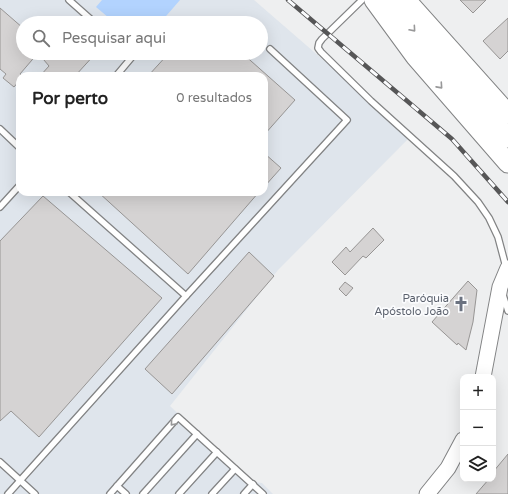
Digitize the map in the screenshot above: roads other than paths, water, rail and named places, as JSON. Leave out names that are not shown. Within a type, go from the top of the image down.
[{"type":"highway","points":[[374,0],[415,56],[508,163]]},
{"type":"highway","points":[[388,0],[508,138]]},
{"type":"highway","points":[[406,0],[508,114]]},
{"type":"highway","points":[[416,0],[473,62],[508,97]]},
{"type":"main road","points":[[484,374],[500,287],[508,269]]},
{"type":"main road","points":[[427,494],[448,468],[460,446]]},
{"type":"lane","points":[[69,0],[86,16]]},
{"type":"lane","points":[[362,0],[322,39],[318,48],[372,101],[454,176],[478,202],[489,218],[495,231],[508,269]]},
{"type":"lane","points":[[8,494],[347,120],[270,49]]},
{"type":"lane","points":[[119,72],[129,60]]},
{"type":"lane","points":[[0,129],[16,144]]},
{"type":"lane","points":[[0,207],[16,189]]},
{"type":"lane","points":[[74,196],[186,296]]},
{"type":"lane","points":[[500,287],[508,311]]},
{"type":"lane","points":[[110,494],[178,417],[263,494]]},
{"type":"lane","points":[[143,494],[197,434]]},
{"type":"lane","points":[[179,494],[217,452]]},
{"type":"lane","points":[[0,462],[35,494]]},
{"type":"lane","points":[[212,494],[235,469]]},
{"type":"lane","points":[[244,494],[253,484]]},
{"type":"lane","points":[[117,486],[126,494]]},
{"type":"railway","points":[[288,0],[452,139],[508,202]]},
{"type":"place","name":"Paróquia Apóstolo João","points":[[461,304]]}]
